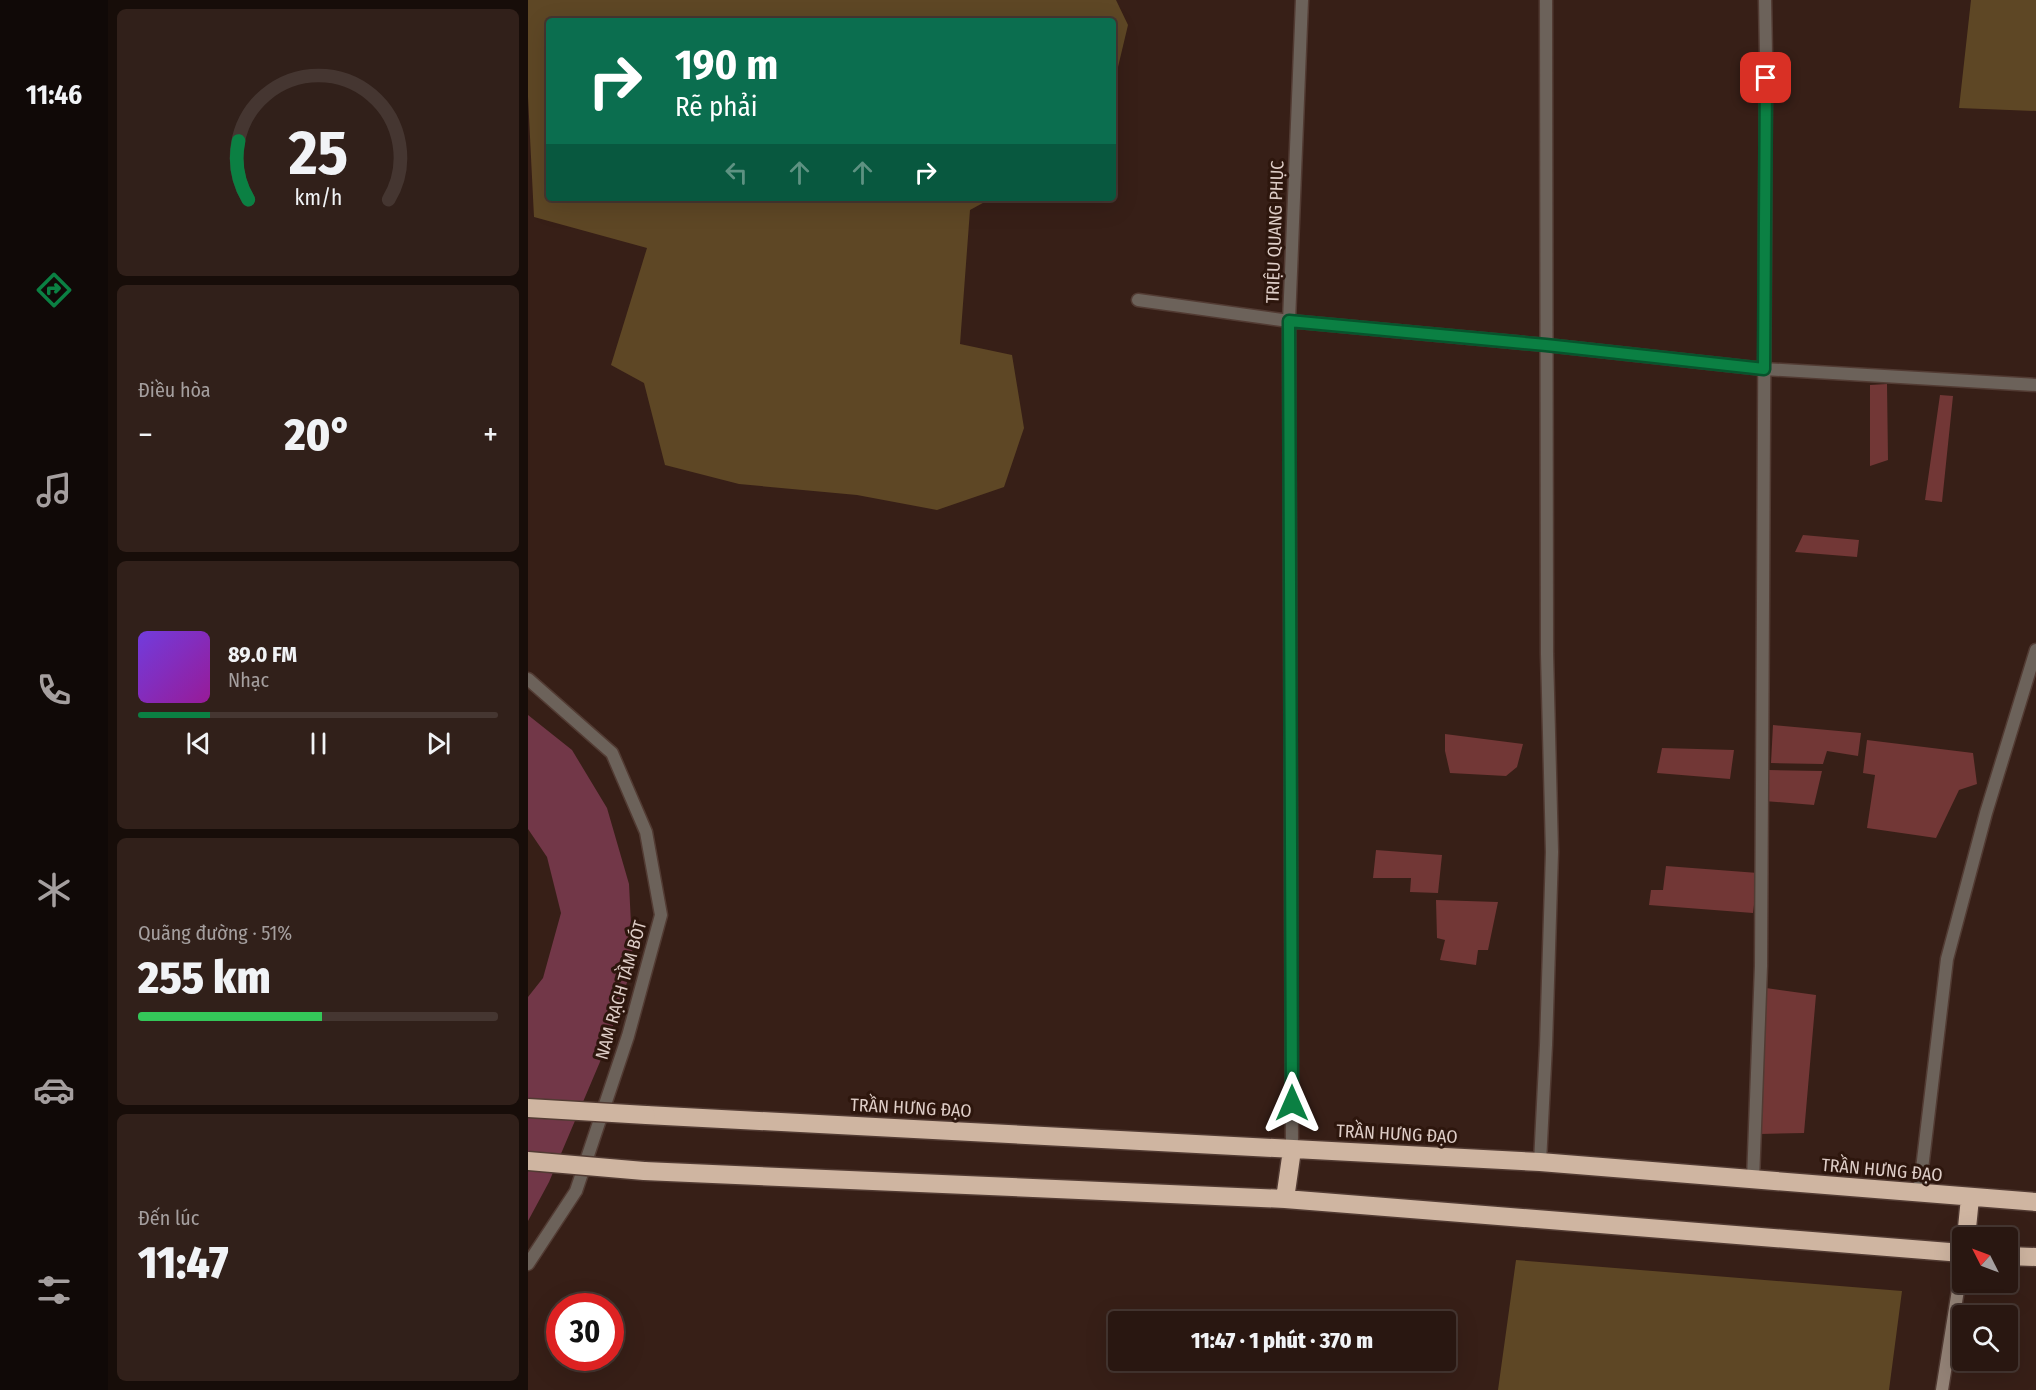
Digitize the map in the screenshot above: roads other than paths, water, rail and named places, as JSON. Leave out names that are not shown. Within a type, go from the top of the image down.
[{"type":"highway","name":"TRẦN HƯNG ĐẠO","points":[[528,1108],[1540,1162],[2036,1202]]},
{"type":"highway","points":[[1285,1199],[1292,1150]]},
{"type":"highway","points":[[528,1161],[644,1171],[1285,1199],[1952,1252]]},
{"type":"highway","points":[[1967,1227],[1970,1198]]},
{"type":"highway","points":[[2018,1256],[2036,1257]]},
{"type":"street","name":"TRIỆU QUANG PHỤC","points":[[1292,1150],[1289,321],[1302,0]]},
{"type":"street","points":[[1540,1162],[1547,1033],[1552,852],[1547,654],[1546,0]]},
{"type":"street","points":[[1753,1180],[1761,966],[1766,55],[1764,0]]},
{"type":"street","points":[[1138,300],[1289,321],[1546,345],[1764,369],[2036,385]]},
{"type":"street","points":[[1919,1194],[1947,959],[1986,813],[2036,650]]},
{"type":"street","name":"NAM RẠCH TẦM BÓT","points":[[528,679],[612,753],[645,832],[661,915],[628,1036],[576,1191],[528,1264]]},
{"type":"street","points":[[1942,1390],[1958,1293]]}]
